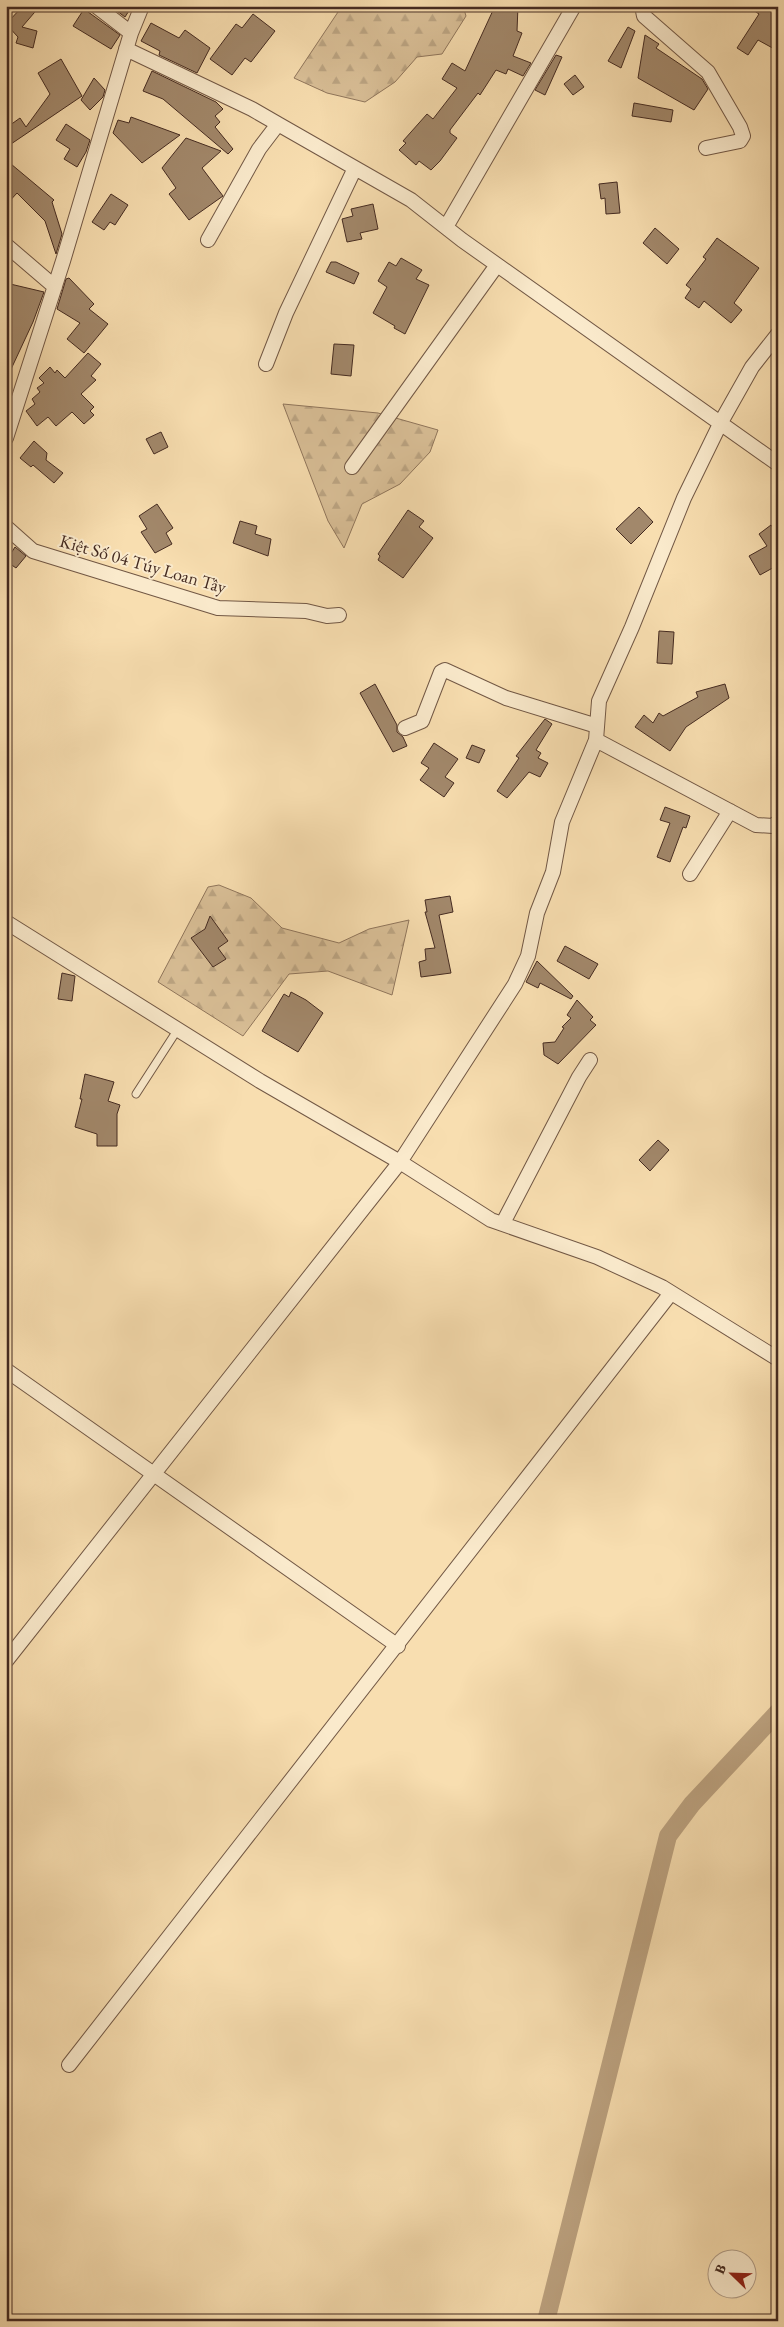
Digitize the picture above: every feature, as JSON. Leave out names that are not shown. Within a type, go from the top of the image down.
[{"type":"street","points":[[96,6],[131,34]]},
{"type":"street","points":[[6,438],[55,287],[126,49],[142,6]]},
{"type":"street","points":[[446,227],[574,6]]},
{"type":"street","points":[[642,6],[644,16],[708,72],[740,127],[743,136],[740,141],[706,148]]},
{"type":"street","points":[[126,49],[252,109],[411,200],[497,265],[778,464]]},
{"type":"street","points":[[208,240],[259,149],[278,124]]},
{"type":"street","points":[[266,364],[286,313],[355,168]]},
{"type":"street","points":[[8,250],[55,287]]},
{"type":"street","points":[[352,467],[497,265]]},
{"type":"street","points":[[6,1661],[400,1162],[515,984],[528,956],[537,913],[553,872],[562,822],[597,733],[599,701],[632,628],[684,498],[721,422],[752,367],[778,334]]},
{"type":"street","name":"Kiệt Số 04 Túy Loan Tây","points":[[6,527],[33,551],[218,608],[306,611],[328,616],[339,615]]},
{"type":"street","points":[[405,728],[422,721],[441,672],[445,670],[506,698],[597,733],[756,825],[772,826],[778,822]]},
{"type":"street","points":[[690,874],[730,811]]},
{"type":"street","points":[[6,922],[260,1081],[400,1162],[490,1220],[597,1257],[671,1293],[778,1359]]},
{"type":"street","points":[[503,1223],[579,1077],[590,1060]]},
{"type":"street","points":[[69,2065],[398,1646],[671,1293]]},
{"type":"street","points":[[6,1370],[398,1646]]},
{"type":"lane","points":[[136,1094],[178,1029]]},
{"type":"green space","points":[[342,6],[463,6],[466,16],[442,54],[417,57],[395,82],[365,102],[327,93],[294,78]]},
{"type":"green space","points":[[283,404],[378,413],[438,430],[430,452],[400,484],[362,504],[344,548],[328,521]]},
{"type":"green space","points":[[219,885],[251,898],[282,928],[339,943],[369,929],[409,920],[392,995],[328,971],[289,974],[243,1036],[158,982],[208,887]]},
{"type":"building","points":[[23,6],[40,6],[22,27],[37,31],[33,48],[16,43],[18,37],[6,24]]},
{"type":"building","points":[[114,6],[132,6],[125,17],[113,8]]},
{"type":"building","points":[[495,6],[518,6],[517,31],[522,33],[513,56],[531,63],[523,76],[508,69],[506,74],[496,70],[480,95],[478,93],[450,130],[450,133],[457,138],[440,161],[431,170],[419,161],[416,165],[399,150],[406,143],[403,141],[427,114],[433,119],[457,88],[442,79],[452,63],[465,71]]},
{"type":"building","points":[[747,6],[778,6],[778,51],[758,40],[748,55],[737,48],[759,14]]},
{"type":"building","points":[[84,9],[120,35],[111,49],[73,26]]},
{"type":"building","points":[[253,14],[275,31],[251,62],[245,58],[232,75],[210,59],[236,24],[242,28]]},
{"type":"building","points":[[151,23],[179,38],[185,30],[210,48],[197,73],[159,55],[160,51],[141,41]]},
{"type":"building","points":[[628,27],[635,31],[621,68],[608,61]]},
{"type":"building","points":[[645,35],[659,44],[656,48],[702,79],[708,89],[694,110],[638,78]]},
{"type":"building","points":[[556,55],[562,57],[545,95],[535,90]]},
{"type":"building","points":[[61,59],[82,96],[11,144],[6,137],[6,128],[20,118],[26,127],[50,94],[38,73]]},
{"type":"building","points":[[152,71],[216,102],[223,109],[215,116],[220,122],[215,127],[233,149],[228,154],[163,99],[143,91]]},
{"type":"building","points":[[575,75],[584,87],[573,95],[564,84]]},
{"type":"building","points":[[94,78],[105,90],[103,97],[90,110],[81,100]]},
{"type":"building","points":[[634,103],[673,110],[671,122],[632,116]]},
{"type":"building","points":[[131,117],[180,135],[142,163],[113,133],[118,120],[129,123]]},
{"type":"building","points":[[66,124],[90,140],[86,152],[77,167],[64,159],[70,149],[56,140]]},
{"type":"building","points":[[186,138],[221,151],[202,168],[223,196],[189,220],[169,194],[176,188],[162,168]]},
{"type":"building","points":[[11,164],[54,200],[52,202],[62,234],[56,254],[45,221],[17,193],[6,205],[6,171]]},
{"type":"building","points":[[617,182],[620,213],[606,214],[605,198],[601,199],[599,184]]},
{"type":"building","points":[[111,194],[128,205],[115,225],[110,222],[104,230],[92,222]]},
{"type":"building","points":[[373,204],[378,229],[360,233],[362,239],[347,242],[342,219],[353,216],[351,209]]},
{"type":"building","points":[[655,228],[679,249],[667,264],[643,243]]},
{"type":"building","points":[[717,238],[759,268],[734,303],[742,310],[731,323],[704,301],[699,308],[685,298],[691,289],[686,285],[706,259],[703,257]]},
{"type":"building","points":[[401,258],[422,270],[416,279],[429,285],[405,334],[373,313],[387,287],[378,281],[389,262],[396,266]]},
{"type":"building","points":[[331,262],[336,262],[359,273],[354,284],[326,272]]},
{"type":"building","points":[[69,278],[94,304],[89,309],[108,324],[84,353],[67,339],[80,323],[57,309],[66,279]]},
{"type":"building","points":[[6,283],[44,292],[33,322],[6,380]]},
{"type":"building","points":[[334,344],[354,345],[351,376],[331,374]]},
{"type":"building","points":[[88,353],[101,364],[91,376],[96,380],[81,394],[94,407],[90,411],[94,415],[84,424],[72,412],[56,426],[48,417],[37,426],[26,411],[35,404],[32,399],[40,392],[37,388],[44,383],[39,378],[50,367],[55,373],[57,370],[65,378]]},
{"type":"building","points":[[161,432],[168,447],[154,454],[146,439]]},
{"type":"building","points":[[34,441],[47,453],[46,460],[63,473],[54,483],[33,465],[31,467],[20,458]]},
{"type":"building","points":[[157,504],[173,528],[166,533],[172,544],[155,553],[141,532],[147,529],[139,516]]},
{"type":"building","points":[[639,507],[653,522],[631,544],[616,529]]},
{"type":"building","points":[[408,510],[424,521],[419,527],[433,538],[403,578],[378,560],[380,556],[378,554]]},
{"type":"building","points":[[240,521],[257,526],[255,534],[271,539],[268,556],[233,543]]},
{"type":"building","points":[[771,525],[778,535],[778,565],[760,575],[749,556],[767,546],[759,534]]},
{"type":"building","points":[[15,547],[26,556],[16,568],[6,561]]},
{"type":"building","points":[[659,631],[674,632],[672,664],[657,663]]},
{"type":"building","points":[[375,684],[397,725],[397,732],[403,737],[407,746],[393,752],[360,693]]},
{"type":"building","points":[[725,684],[729,698],[686,727],[670,751],[635,727],[644,715],[653,723],[659,713],[663,716],[698,697],[696,692]]},
{"type":"building","points":[[545,719],[552,724],[536,750],[541,753],[538,758],[548,763],[540,777],[529,772],[507,798],[497,791],[519,758],[516,756]]},
{"type":"building","points":[[434,743],[458,759],[445,777],[454,783],[444,797],[420,780],[429,768],[421,763]]},
{"type":"building","points":[[472,745],[485,750],[479,763],[466,758]]},
{"type":"building","points":[[665,807],[690,816],[686,828],[683,827],[670,862],[657,857],[670,823],[660,820]]},
{"type":"building","points":[[450,896],[453,912],[439,915],[451,973],[421,977],[419,962],[426,960],[425,949],[435,948],[425,912],[427,912],[425,900]]},
{"type":"building","points":[[210,916],[228,941],[218,948],[226,959],[213,967],[191,938],[205,929]]},
{"type":"building","points":[[565,946],[598,964],[589,979],[557,961]]},
{"type":"building","points":[[537,961],[573,996],[571,999],[540,983],[538,988],[526,982]]},
{"type":"building","points":[[62,973],[75,976],[72,1001],[58,999]]},
{"type":"building","points":[[291,992],[306,1000],[323,1013],[298,1052],[262,1031],[284,994],[289,997]]},
{"type":"building","points":[[577,1000],[593,1017],[590,1020],[596,1025],[558,1064],[544,1055],[543,1043],[555,1042],[564,1028],[562,1027],[571,1018],[567,1015]]},
{"type":"building","points":[[85,1074],[114,1082],[108,1101],[120,1105],[117,1114],[117,1146],[97,1146],[97,1134],[75,1127],[82,1099],[80,1099]]},
{"type":"building","points":[[658,1140],[669,1150],[650,1171],[639,1160]]},
{"type":"waterway","points":[[546,2321],[668,1836],[692,1804],[778,1712]]}]
